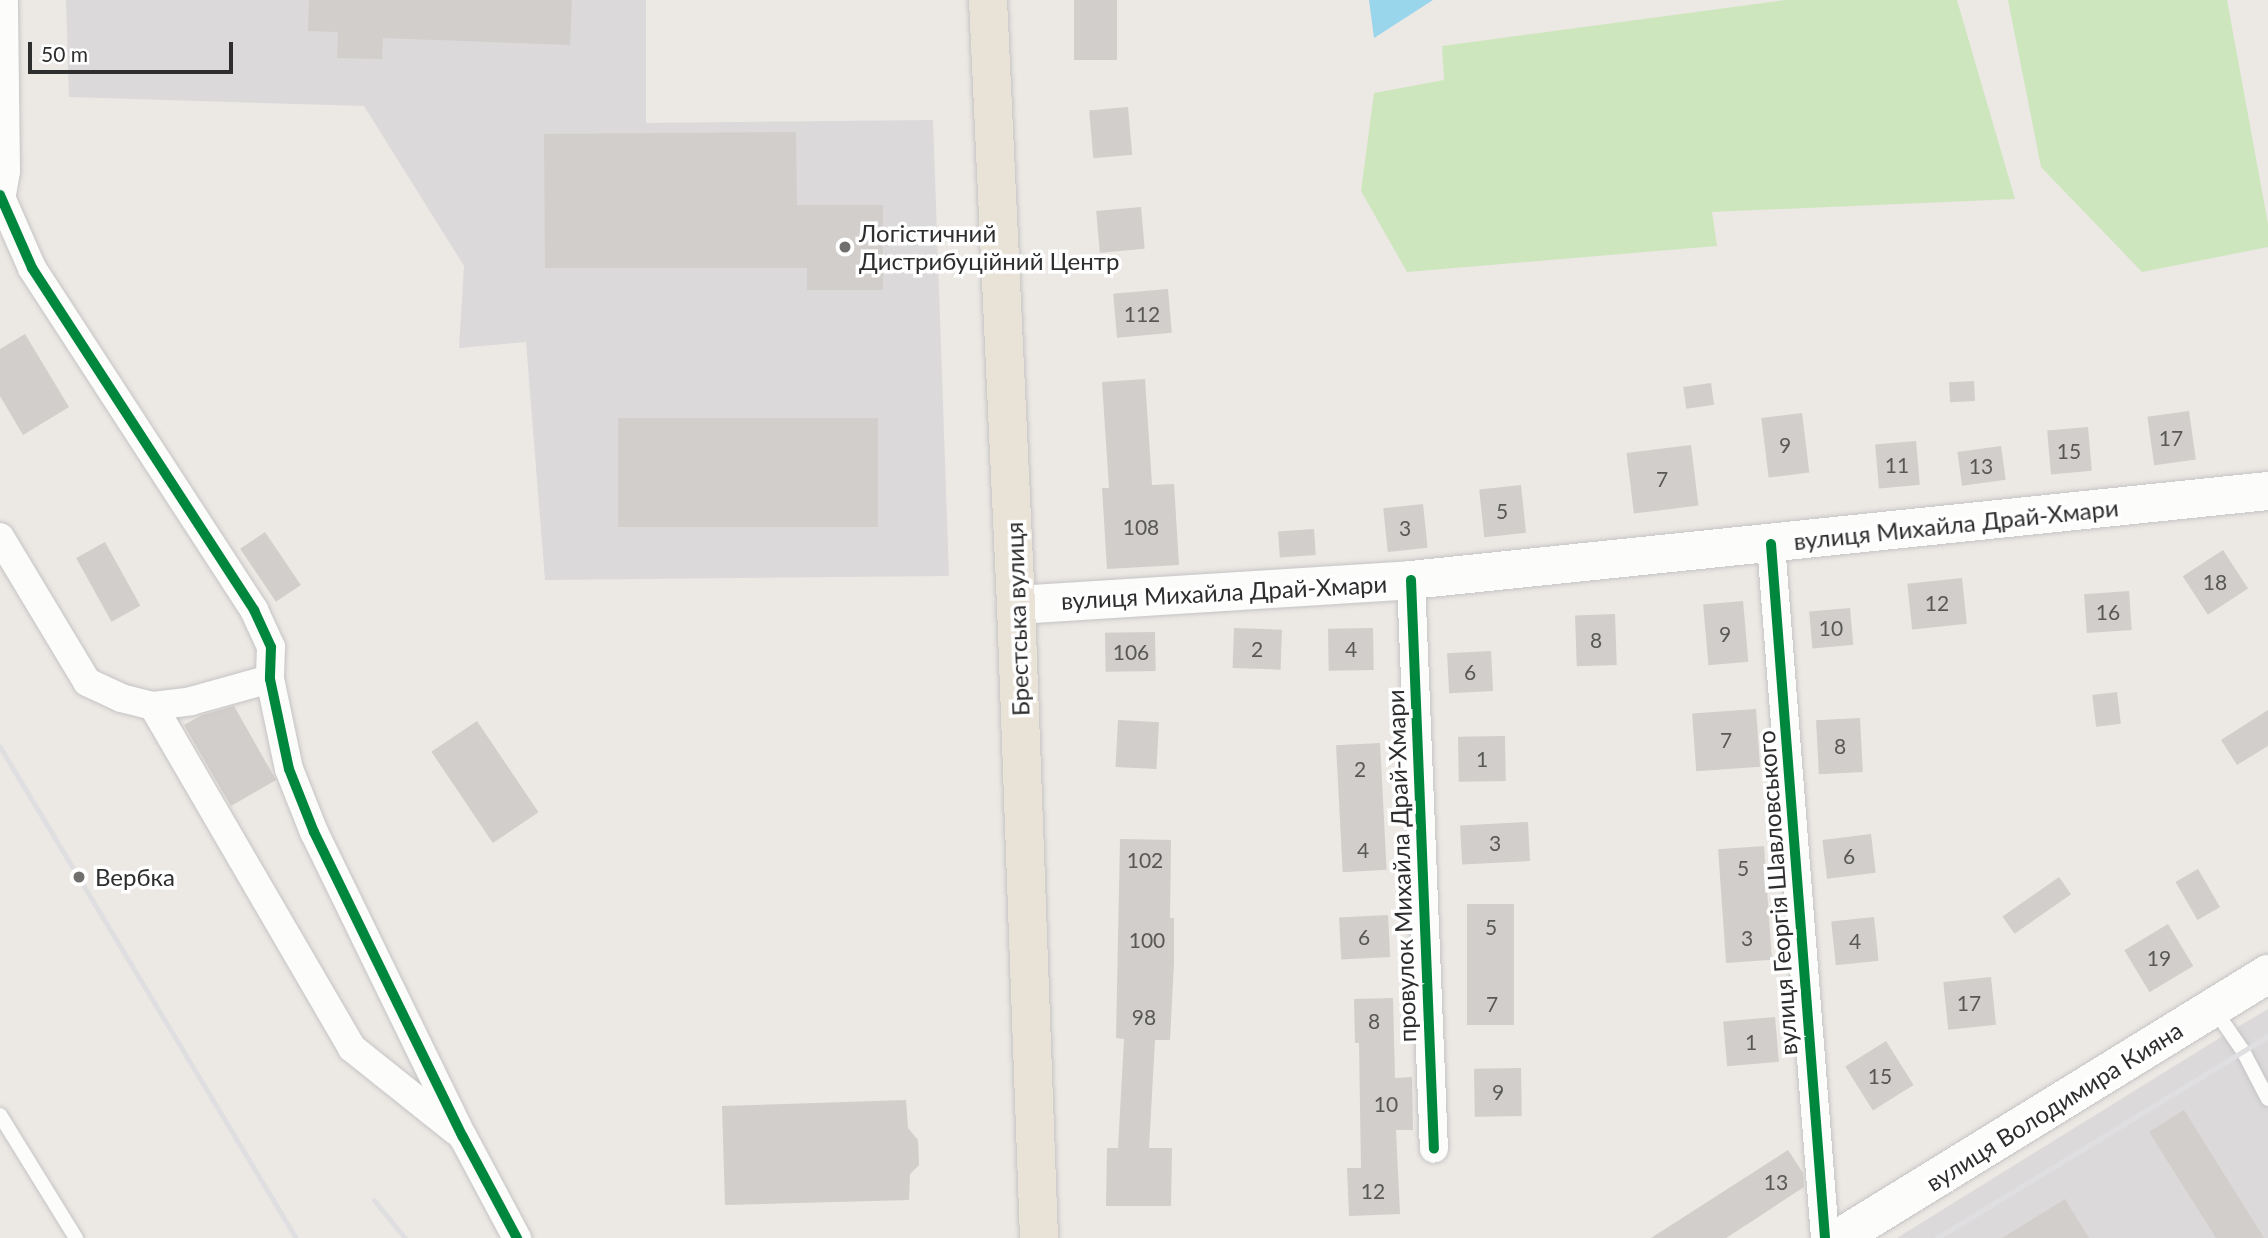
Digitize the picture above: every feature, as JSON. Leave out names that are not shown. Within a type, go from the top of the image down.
[{"type":"highway","name":"Брестська вулиця","points":[[988,0],[1016,604],[1039,1238]]},
{"type":"main road","name":"вулиця Михайла Драй-Хмари","points":[[1016,604],[1411,580],[2268,491]]},
{"type":"main road","name":"вулиця Володимира Кияна","points":[[1839,1238],[2268,974]]},
{"type":"street","points":[[4,0],[6,171],[1,194],[10,223],[32,268],[254,610],[271,647],[270,679],[289,769],[314,832],[463,1137],[517,1238]]},
{"type":"street","points":[[0,537],[87,682],[121,698],[153,706],[183,703],[270,679]]},
{"type":"street","name":"вулиця Георгія Шавловського","points":[[1771,544],[1825,1238]]},
{"type":"street","name":"провулок Михайла Драй-Хмари","points":[[1411,580],[1434,1149]]},
{"type":"street","points":[[153,706],[352,1048],[463,1137]]},
{"type":"lane","points":[[2213,1008],[2243,1051],[2268,1099]]},
{"type":"lane","points":[[0,1115],[76,1238]]},
{"type":"shaded area","points":[[66,0],[646,0],[646,123],[933,120],[949,576],[545,580],[526,342],[459,348],[464,266],[364,106],[69,97]]},
{"type":"shaded area","points":[[2268,1009],[2268,1238],[1897,1238],[2231,1031]]},
{"type":"green space","points":[[1786,0],[1957,0],[2015,199],[1712,212],[1717,246],[1407,272],[1361,191],[1374,93],[1444,80],[1442,46]]},
{"type":"green space","points":[[2008,0],[2227,0],[2268,224],[2268,247],[2142,272],[2041,167]]},
{"type":"water","points":[[1369,0],[1433,0],[1374,38]]},
{"type":"building","points":[[309,0],[572,0],[570,45],[383,38],[382,59],[337,58],[338,32],[308,31]]},
{"type":"building","points":[[1074,0],[1117,0],[1117,60],[1074,60]]},
{"type":"building","points":[[1128,107],[1132,155],[1093,158],[1089,110]]},
{"type":"building","points":[[796,132],[797,205],[883,205],[883,290],[807,290],[807,268],[545,268],[544,134]]},
{"type":"building","points":[[1141,207],[1145,249],[1100,253],[1096,211]]},
{"type":"building","points":[[1168,289],[1172,333],[1117,338],[1113,294]]},
{"type":"building","points":[[25,334],[69,407],[23,435],[0,396],[0,349]]},
{"type":"building","points":[[1145,379],[1152,485],[1174,484],[1179,565],[1107,569],[1102,488],[1109,488],[1102,382]]},
{"type":"building","points":[[1974,381],[1975,401],[1950,402],[1949,382]]},
{"type":"building","points":[[1711,383],[1714,405],[1686,409],[1683,387]]},
{"type":"building","points":[[2189,411],[2196,460],[2154,465],[2147,417]]},
{"type":"building","points":[[1802,413],[1809,473],[1769,478],[1761,418]]},
{"type":"building","points":[[618,418],[878,418],[878,527],[618,527]]},
{"type":"building","points":[[2088,427],[2092,471],[2051,474],[2047,431]]},
{"type":"building","points":[[1916,441],[1920,485],[1879,488],[1875,445]]},
{"type":"building","points":[[1691,445],[1698,506],[1634,513],[1626,453]]},
{"type":"building","points":[[2001,446],[2006,480],[1962,486],[1957,452]]},
{"type":"building","points":[[1521,485],[1526,533],[1484,537],[1479,489]]},
{"type":"building","points":[[1423,504],[1428,548],[1388,552],[1383,508]]},
{"type":"building","points":[[1314,529],[1316,555],[1280,557],[1278,532]]},
{"type":"building","points":[[265,532],[301,585],[276,602],[240,549]]},
{"type":"building","points":[[105,542],[140,606],[112,622],[76,558]]},
{"type":"building","points":[[2223,550],[2248,589],[2208,615],[2183,576]]},
{"type":"building","points":[[1962,578],[1967,624],[1912,629],[1907,584]]},
{"type":"building","points":[[2129,591],[2132,630],[2087,633],[2084,594]]},
{"type":"building","points":[[1743,601],[1748,662],[1708,665],[1703,604]]},
{"type":"building","points":[[1850,608],[1853,645],[1812,648],[1809,612]]},
{"type":"building","points":[[1615,614],[1617,665],[1577,666],[1575,615]]},
{"type":"building","points":[[1234,628],[1282,630],[1281,670],[1233,668]]},
{"type":"building","points":[[1373,628],[1374,670],[1329,671],[1328,629]]},
{"type":"building","points":[[1155,632],[1156,671],[1106,672],[1105,633]]},
{"type":"building","points":[[1491,651],[1493,691],[1449,693],[1447,653]]},
{"type":"building","points":[[2117,692],[2121,724],[2096,727],[2092,695]]},
{"type":"building","points":[[234,706],[276,780],[231,806],[184,725],[202,715]]},
{"type":"building","points":[[1756,709],[1760,767],[1696,771],[1692,713]]},
{"type":"building","points":[[2268,710],[2268,746],[2237,765],[2221,740]]},
{"type":"building","points":[[1860,718],[1863,772],[1819,774],[1816,720]]},
{"type":"building","points":[[1118,720],[1159,722],[1156,769],[1116,767]]},
{"type":"building","points":[[477,721],[539,812],[493,843],[431,752]]},
{"type":"building","points":[[1505,736],[1506,781],[1459,782],[1458,737]]},
{"type":"building","points":[[1380,743],[1387,870],[1343,872],[1336,745]]},
{"type":"building","points":[[1528,822],[1530,861],[1462,865],[1460,826]]},
{"type":"building","points":[[1871,834],[1876,873],[1827,879],[1822,840]]},
{"type":"building","points":[[1120,839],[1171,840],[1170,918],[1174,918],[1174,962],[1170,1040],[1155,1040],[1149,1148],[1172,1148],[1171,1206],[1106,1206],[1107,1148],[1118,1148],[1124,1039],[1116,1038]]},
{"type":"building","points":[[1764,846],[1772,960],[1726,963],[1718,849]]},
{"type":"building","points":[[2198,869],[2220,907],[2197,920],[2175,882]]},
{"type":"building","points":[[2059,877],[2071,894],[2015,934],[2002,917]]},
{"type":"building","points":[[1467,904],[1514,904],[1514,1025],[1467,1025]]},
{"type":"building","points":[[1388,915],[1390,957],[1341,960],[1339,918]]},
{"type":"building","points":[[1874,917],[1879,961],[1836,965],[1831,921]]},
{"type":"building","points":[[2168,924],[2193,966],[2150,992],[2124,950]]},
{"type":"building","points":[[1991,977],[1996,1025],[1948,1030],[1943,982]]},
{"type":"building","points":[[1393,998],[1395,1078],[1412,1077],[1413,1130],[1396,1130],[1400,1214],[1349,1216],[1347,1168],[1361,1168],[1359,1043],[1355,1043],[1354,999]]},
{"type":"building","points":[[1775,1017],[1779,1062],[1727,1066],[1723,1022]]},
{"type":"building","points":[[1886,1041],[1914,1085],[1873,1111],[1845,1066]]},
{"type":"building","points":[[1521,1068],[1522,1116],[1475,1117],[1474,1069]]},
{"type":"building","points":[[906,1100],[908,1128],[918,1140],[919,1165],[910,1174],[909,1200],[725,1205],[722,1106]]},
{"type":"building","points":[[2184,1110],[2264,1238],[2216,1238],[2149,1132]]},
{"type":"building","points":[[1788,1150],[1803,1173],[1804,1187],[1726,1238],[1651,1238]]},
{"type":"building","points":[[2065,1199],[2089,1238],[2002,1238]]},
{"type":"railway","points":[[0,747],[296,1238]]},
{"type":"railway","points":[[1937,1238],[2268,1036]]},
{"type":"railway","points":[[374,1200],[405,1238]]},
{"type":"cycle path","points":[[0,195],[32,268],[254,610],[271,647],[270,679],[289,769],[314,832],[463,1137],[517,1238]]},
{"type":"cycle path","points":[[1771,544],[1825,1238]]},
{"type":"cycle path","points":[[1411,580],[1434,1149]]},
{"type":"place","name":"Логістичний Дистрибуційний Центр","points":[[845,247]]},
{"type":"place","name":"Вербка","points":[[79,877]]}]
